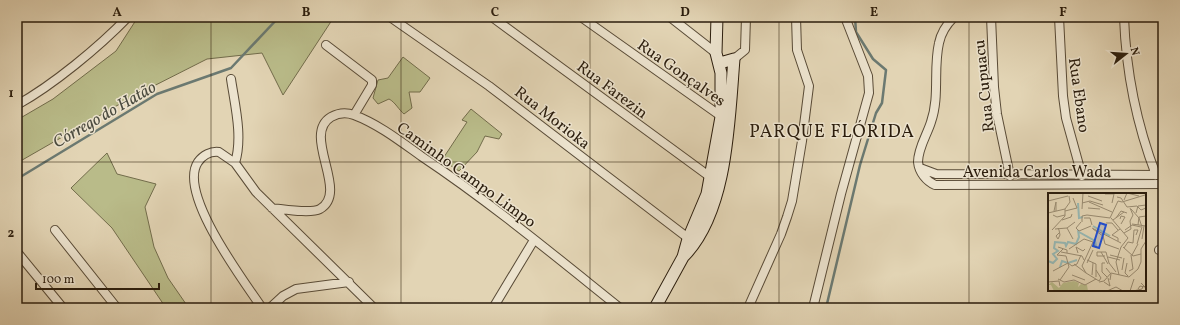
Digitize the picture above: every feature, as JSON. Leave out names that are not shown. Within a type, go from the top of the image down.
[{"type":"street","points":[[17,105],[43,89],[104,41],[128,17]]},
{"type":"street","name":"Rua Morioka","points":[[390,17],[489,86],[692,241]]},
{"type":"street","name":"Rua Farezin","points":[[492,17],[715,180]]},
{"type":"street","name":"Rua Gonçalves","points":[[580,17],[725,119]]},
{"type":"street","points":[[670,17],[718,58],[734,59]]},
{"type":"street","points":[[717,17],[718,58],[725,119]]},
{"type":"street","points":[[655,308],[692,241],[705,226],[715,180],[734,59],[744,50],[746,17]]},
{"type":"street","points":[[748,308],[781,234],[792,201],[809,92],[807,76],[797,50],[796,17]]},
{"type":"street","points":[[813,308],[841,194],[870,93],[868,76],[845,17]]},
{"type":"street","points":[[936,174],[930,183],[924,177],[920,168],[919,156],[931,122],[937,99],[939,42],[944,30],[954,17]]},
{"type":"street","name":"Rua Cupuacu","points":[[991,17],[994,87],[997,114],[1010,176]]},
{"type":"street","name":"Rua Ebano","points":[[1059,17],[1063,96],[1066,118],[1082,176]]},
{"type":"street","points":[[1124,17],[1128,72],[1140,124],[1159,175]]},
{"type":"street","points":[[272,208],[311,211],[320,209],[325,204],[329,198],[330,188],[321,147],[323,128],[329,118],[336,115],[344,113],[354,115],[372,86],[372,80],[326,45]]},
{"type":"street","points":[[231,79],[238,136],[235,163]]},
{"type":"street","name":"Caminho Campo Limpo","points":[[354,115],[391,135],[441,168],[620,308]]},
{"type":"street","points":[[262,308],[220,246],[206,220],[195,187],[195,168],[201,158],[208,153],[219,152],[235,163],[256,192],[374,308]]},
{"type":"street","name":"Avenida Carlos Wada","points":[[920,168],[936,174],[1010,176],[1159,175]]},
{"type":"street","name":"Avenida Carlos Wada","points":[[930,183],[935,185],[1163,184]]},
{"type":"street","points":[[55,230],[118,308]]},
{"type":"street","points":[[493,308],[534,240]]},
{"type":"street","points":[[17,252],[61,307]]},
{"type":"street","points":[[270,308],[283,296],[296,289],[349,282]]},
{"type":"green space","points":[[138,17],[334,17],[283,95],[262,53],[207,59],[132,97],[17,163],[17,120],[53,99],[116,51]]},
{"type":"green space","points":[[403,57],[430,78],[420,92],[409,92],[412,108],[404,114],[389,99],[378,104],[373,98],[378,80],[388,78]]},
{"type":"green space","points":[[471,109],[502,134],[499,139],[485,136],[477,152],[459,171],[442,160],[467,122],[462,120]]},
{"type":"green space","points":[[107,153],[117,174],[156,184],[145,207],[154,247],[168,278],[186,304],[192,308],[166,308],[112,228],[71,188]]},
{"type":"waterway","name":"Córrego do Hatão","points":[[17,179],[157,94],[231,68],[279,17]]},
{"type":"waterway","points":[[826,308],[860,165],[876,113],[882,103],[886,70],[873,59],[856,32],[855,17]]},
{"type":"district","name":"PARQUE FLÓRIDA","points":[[832,131]]}]
